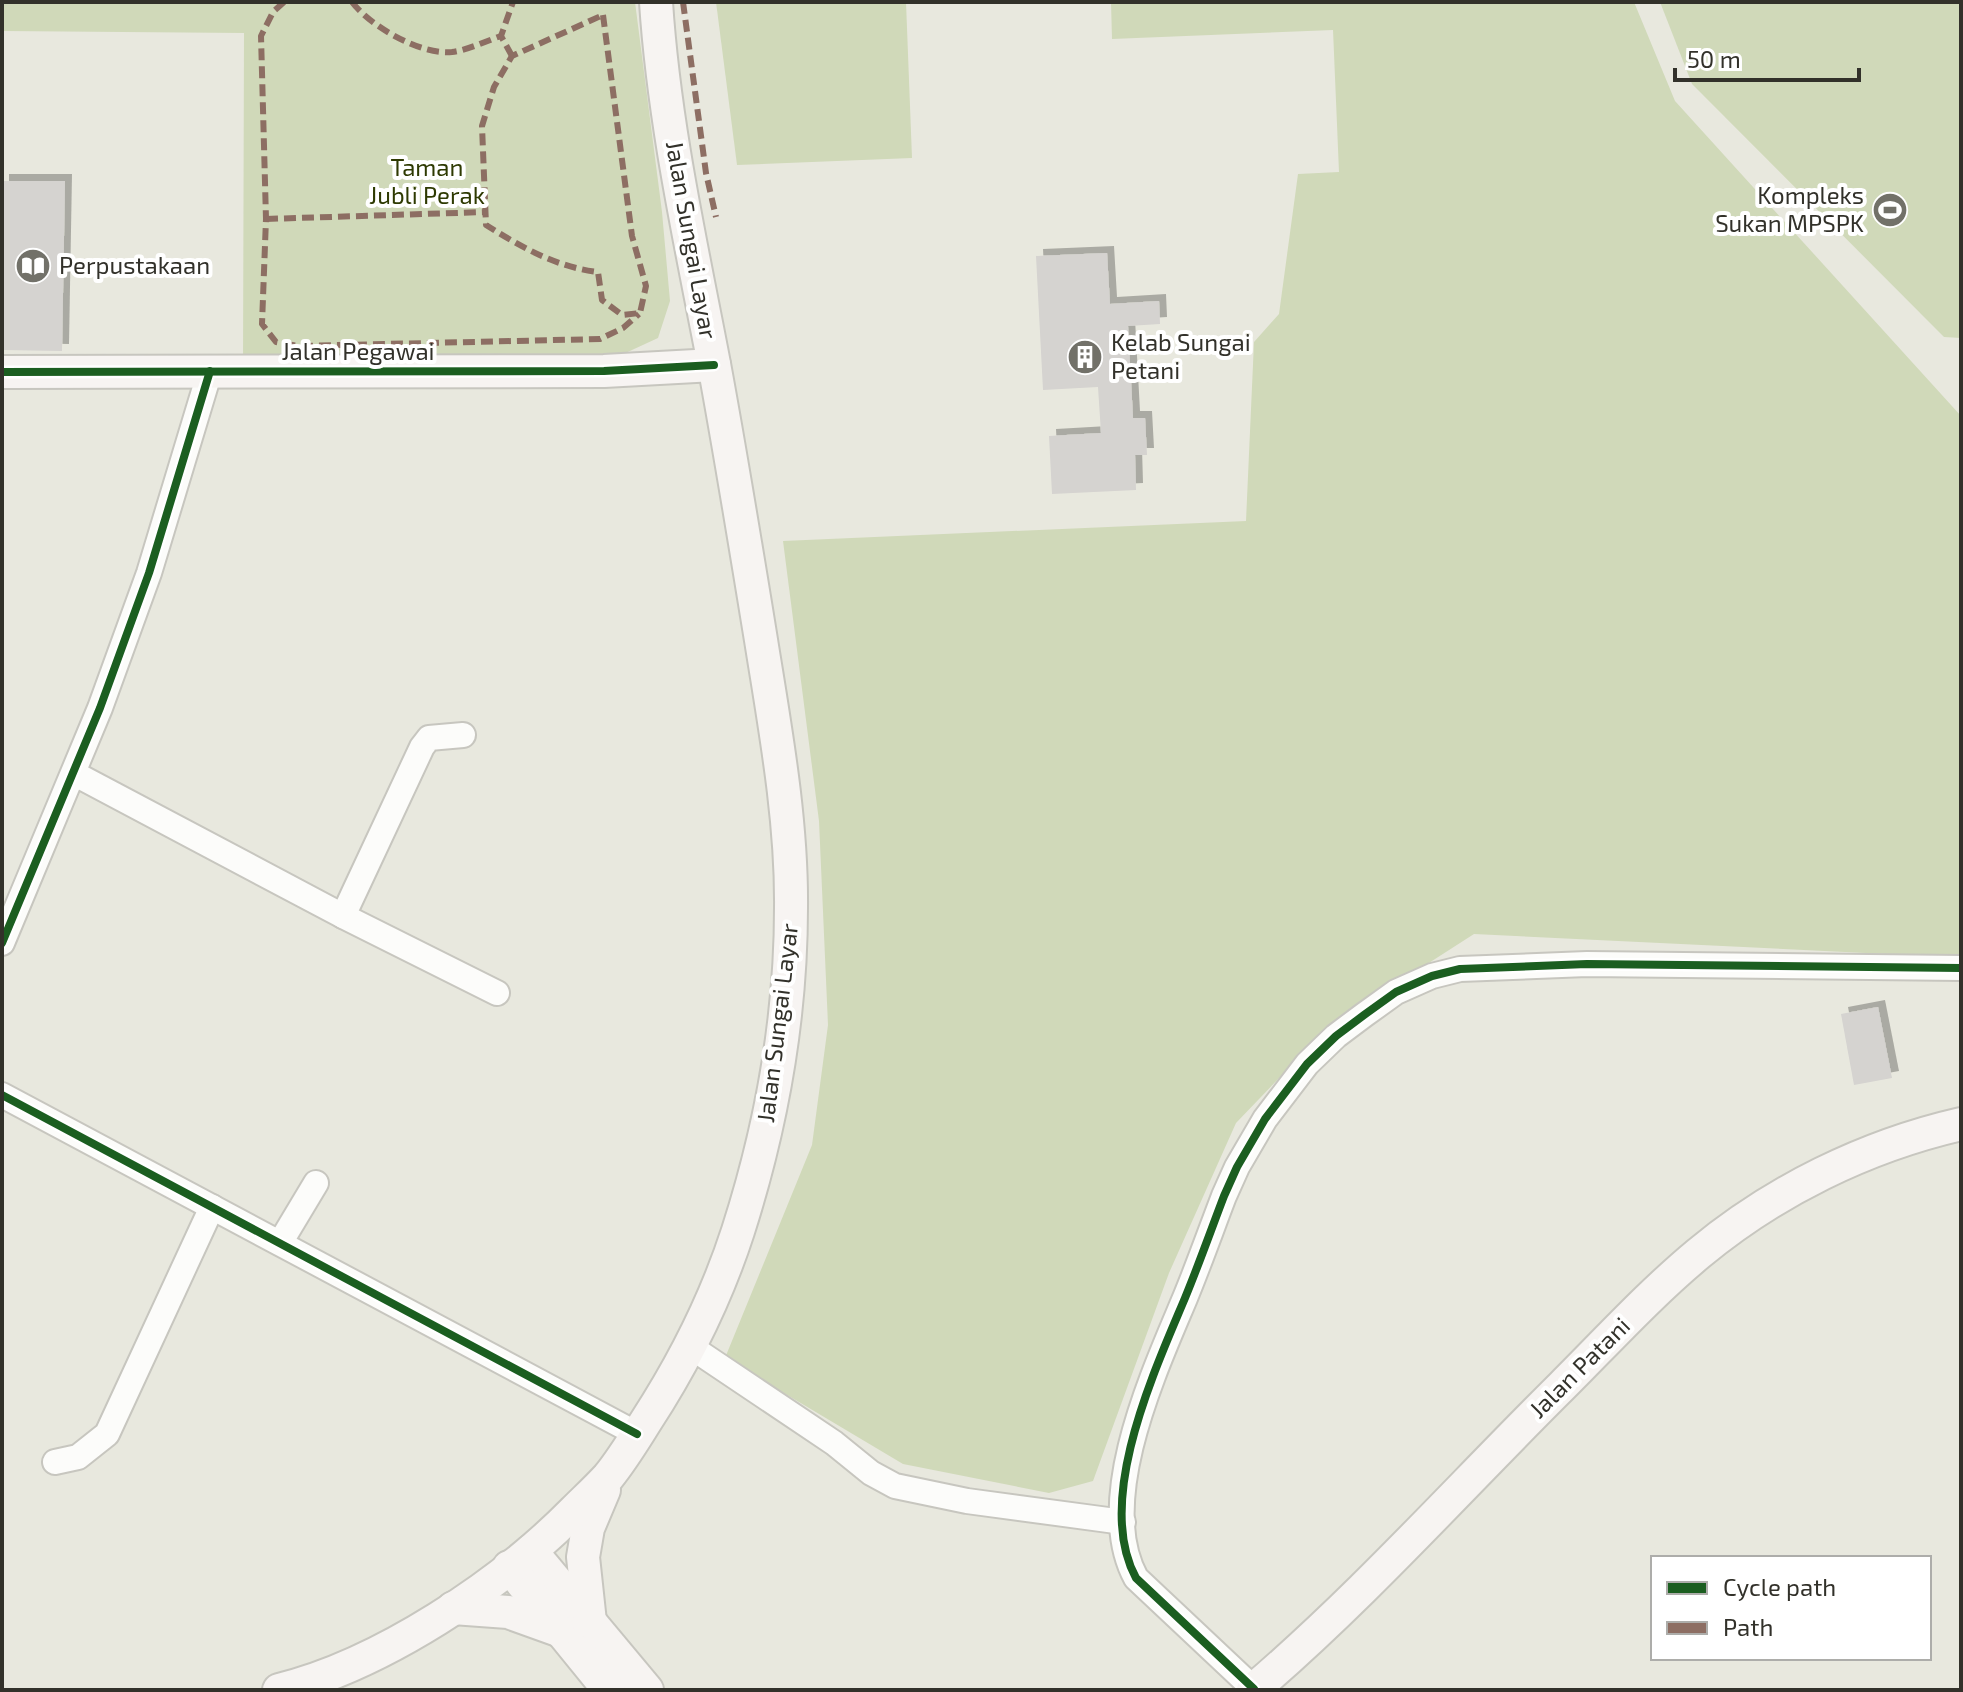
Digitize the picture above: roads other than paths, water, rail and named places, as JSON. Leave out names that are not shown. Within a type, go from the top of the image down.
[{"type":"main road","name":"Jalan Sungai Layar","points":[[279,1690],[348,1666],[395,1643],[453,1608],[520,1559],[609,1476],[691,1347],[730,1254],[762,1147],[786,1001],[791,907],[786,810],[714,365],[675,161],[656,2]]},
{"type":"main road","name":"Jalan Pegawai","points":[[2,372],[589,371],[714,365]]},
{"type":"main road","name":"Jalan Patani","points":[[1253,1689],[1360,1589],[1630,1318],[1713,1241],[1804,1182],[1919,1133],[1961,1124]]},
{"type":"main road","points":[[609,1476],[588,1528],[576,1627],[609,1690]]},
{"type":"main road","points":[[520,1559],[576,1627],[647,1690]]},
{"type":"main road","points":[[453,1608],[508,1612],[576,1627]]},
{"type":"street","points":[[2,943],[75,774],[149,573],[210,371]]},
{"type":"street","points":[[343,916],[422,747],[429,738],[463,735]]},
{"type":"street","points":[[75,774],[343,916],[497,993]]},
{"type":"street","points":[[1253,1689],[1136,1578],[1128,1563],[1123,1522],[1128,1454],[1143,1400],[1237,1167],[1265,1119],[1307,1064],[1336,1036],[1396,992],[1432,976],[1460,969],[1541,965],[1961,968]]},
{"type":"street","points":[[2,1095],[637,1434]]},
{"type":"street","points":[[280,1243],[316,1183]]},
{"type":"street","points":[[55,1462],[78,1457],[107,1434],[212,1207]]},
{"type":"street","points":[[691,1347],[834,1443],[871,1473],[895,1486],[967,1501],[1123,1522]]},
{"type":"place","name":"Kompleks Sukan MPSPK","points":[[1890,210]]},
{"type":"place","name":"Perpustakaan","points":[[33,266]]},
{"type":"place","name":"Kelab Sungai Petani","points":[[1085,357]]},
{"type":"park label","name":"Taman Jubli Perak","points":[[427,182]]}]
